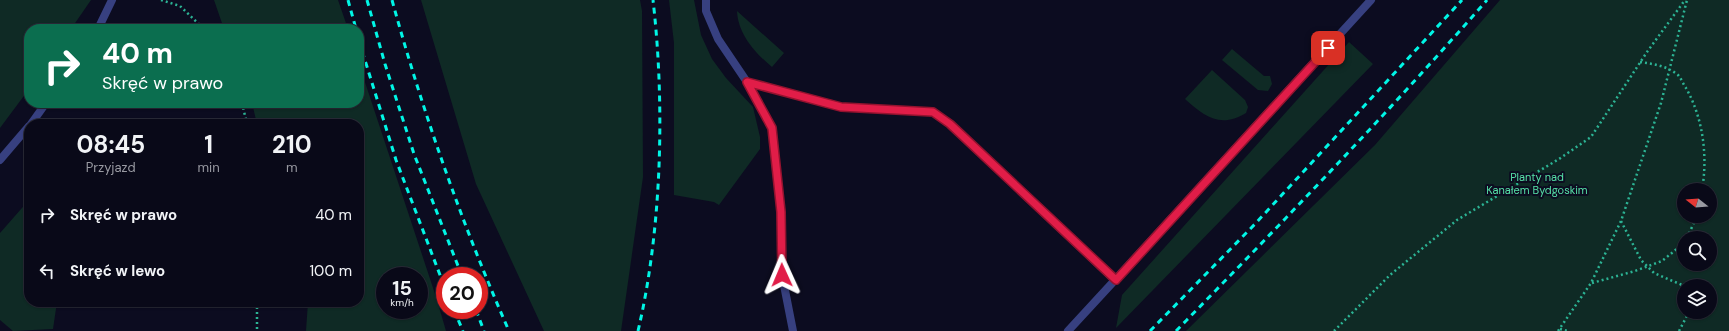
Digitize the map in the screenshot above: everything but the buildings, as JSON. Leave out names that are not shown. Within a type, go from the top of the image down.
[{"type":"street","points":[[100,24],[112,0]]},
{"type":"street","points":[[706,0],[706,11],[718,39],[747,82],[772,128],[781,212],[782,275],[793,331]]},
{"type":"street","points":[[1068,331],[1372,0]]},
{"type":"street","points":[[747,82],[841,107],[933,112],[950,124],[1116,280]]},
{"type":"street","points":[[35,119],[42,108]]},
{"type":"street","points":[[0,160],[24,132]]},
{"type":"path","points":[[161,0],[180,6],[199,24]]},
{"type":"path","points":[[1334,331],[1390,275],[1457,220],[1559,159],[1591,136],[1640,62],[1686,0]]},
{"type":"path","points":[[1568,331],[1559,330],[1591,283],[1621,221],[1661,103],[1686,0]]},
{"type":"path","points":[[1640,62],[1660,65],[1679,76],[1694,102],[1702,131],[1703,183]]},
{"type":"path","points":[[243,108],[246,119]]},
{"type":"path","points":[[1621,221],[1641,260],[1654,273],[1677,283]]},
{"type":"path","points":[[1591,283],[1648,267],[1662,261],[1677,249]]},
{"type":"path","points":[[257,307],[257,331]]},
{"type":"path","points":[[1679,331],[1685,319]]},
{"type":"green space","points":[[0,0],[91,0],[74,24],[24,24],[24,96],[0,128]]},
{"type":"green space","points":[[214,0],[338,0],[346,24],[222,24]]},
{"type":"green space","points":[[421,0],[640,0],[642,11],[643,177],[621,331],[544,331],[476,184]]},
{"type":"green space","points":[[669,0],[694,0],[701,35],[712,59],[726,78],[753,107],[760,137],[760,149],[719,205],[714,202],[674,195],[674,43]]},
{"type":"green space","name":"Planty nad Kanałem Bydgoskim","points":[[1500,0],[1729,0],[1729,331],[1186,331],[1375,145]]},
{"type":"green space","points":[[737,11],[784,53],[772,67],[748,42],[740,27]]},
{"type":"green space","points":[[1349,42],[1373,64],[1116,328],[1122,295]]},
{"type":"green space","points":[[1232,49],[1264,76],[1270,76],[1272,84],[1268,91],[1258,90],[1222,60]]},
{"type":"green space","points":[[1212,70],[1245,100],[1248,107],[1246,113],[1237,118],[1220,120],[1199,111],[1185,99]]},
{"type":"green space","points":[[364,79],[426,267],[376,267],[376,319],[428,319],[428,273],[436,297],[436,319],[443,319],[446,331],[306,331],[308,307],[364,307],[364,119],[256,119],[253,108],[364,108]]},
{"type":"green space","points":[[24,206],[24,307],[56,307],[53,329],[13,331],[0,320],[0,233]]},
{"type":"railway","points":[[348,0],[355,24]]},
{"type":"railway","points":[[367,0],[385,64],[414,154],[458,267]]},
{"type":"railway","points":[[392,0],[444,168],[475,250],[509,331]]},
{"type":"railway","points":[[638,331],[652,251],[659,166],[659,81],[653,0]]},
{"type":"railway","points":[[1150,331],[1255,224],[1462,0]]},
{"type":"railway","points":[[1176,331],[1334,168],[1487,0]]},
{"type":"railway","points":[[364,57],[396,160],[437,267]]},
{"type":"railway","points":[[458,319],[463,331]]},
{"type":"railway","points":[[479,319],[484,331]]},
{"type":"route","points":[[782,275],[781,212],[772,128],[747,82],[841,107],[933,112],[950,124],[1116,280],[1328,48]]}]
